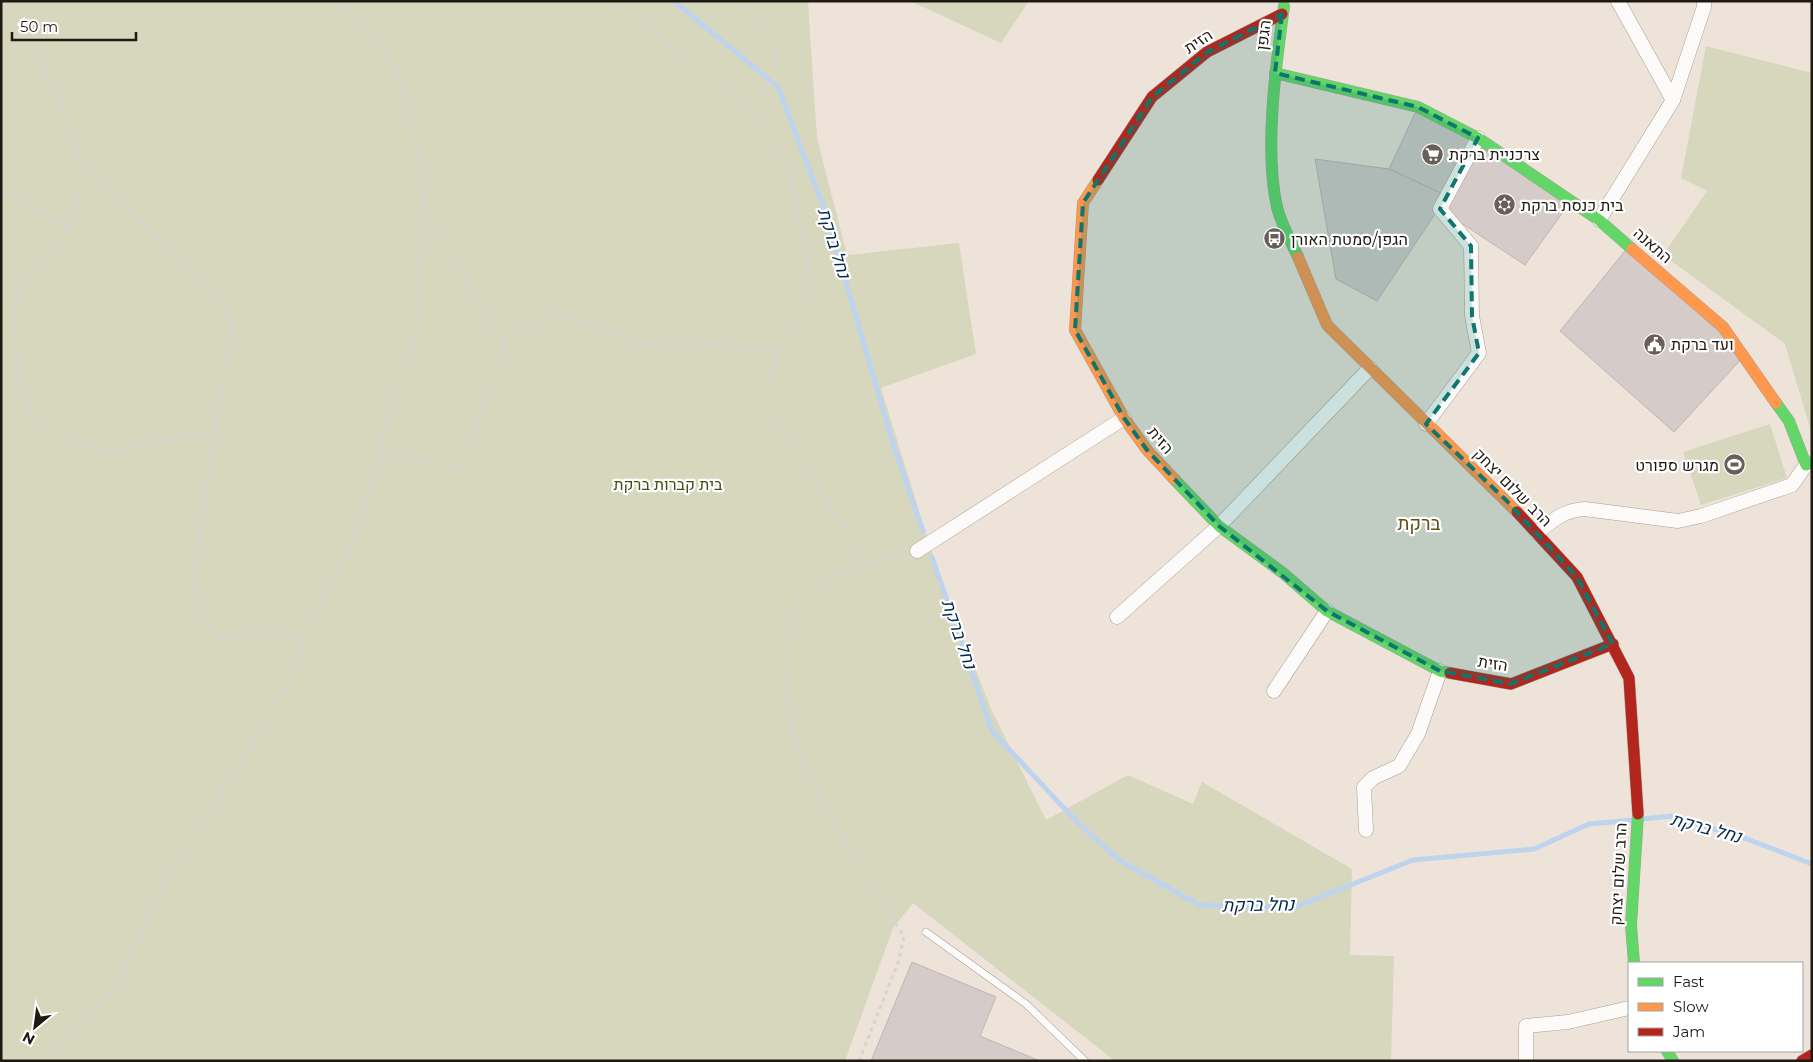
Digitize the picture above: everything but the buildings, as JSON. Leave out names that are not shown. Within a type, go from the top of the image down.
[{"type":"street","name":"הגפן","points":[[1275,73],[1284,1]]},
{"type":"street","points":[[1618,1],[1673,100]]},
{"type":"street","points":[[1599,220],[1673,100],[1704,7],[1704,1]]},
{"type":"street","name":"הזית","points":[[1282,14],[1207,52],[1152,97],[1083,203],[1075,330],[1124,418],[1147,450],[1219,526],[1283,573],[1327,611],[1440,671],[1511,684],[1613,644]]},
{"type":"street","name":"התאנה","points":[[1275,73],[1418,107],[1478,138],[1599,220],[1723,327],[1789,421],[1809,463]]},
{"type":"street","name":"הרב שלום יצחק","points":[[1275,73],[1272,160],[1277,208],[1327,325],[1426,424],[1507,501],[1577,576],[1629,678],[1638,809],[1631,925],[1634,962]]},
{"type":"street","points":[[1426,424],[1479,353],[1472,316],[1470,246],[1440,209],[1478,138]]},
{"type":"street","points":[[1117,617],[1219,526],[1370,368]]},
{"type":"street","points":[[917,551],[1124,418]]},
{"type":"street","points":[[1537,533],[1558,516],[1572,510],[1585,509],[1678,521],[1701,516],[1792,485],[1809,463]]},
{"type":"street","points":[[1274,691],[1327,611]]},
{"type":"street","points":[[1366,830],[1364,787],[1373,778],[1400,766],[1418,734],[1440,671]]},
{"type":"street","points":[[1526,1061],[1526,1026],[1568,1022],[1628,1008]]},
{"type":"street","points":[[1802,1061],[1812,1055]]},
{"type":"lane","points":[[926,932],[1026,1004],[1085,1061]]},
{"type":"path","points":[[51,1061],[106,1001],[122,976],[164,886],[244,761],[297,666],[303,636],[350,549],[370,493],[395,386],[408,360],[420,312],[422,162],[401,85],[384,49],[372,34],[332,1]]},
{"type":"path","points":[[609,1],[660,34],[744,108],[789,162],[813,290],[778,352],[765,405],[868,565]]},
{"type":"path","points":[[744,1],[779,54],[772,81],[744,108]]},
{"type":"path","points":[[1,4],[33,41],[79,152],[82,172],[76,211],[68,227],[52,255],[22,280],[19,290],[14,319],[18,369],[33,416],[67,439],[95,449],[115,450],[182,436],[216,435]]},
{"type":"path","points":[[79,152],[119,199],[216,288],[232,328],[194,563],[195,593],[205,621],[219,635],[228,638],[258,633],[303,636]]},
{"type":"path","points":[[1,193],[6,192],[68,227]]},
{"type":"path","points":[[422,197],[486,319],[507,342]]},
{"type":"path","points":[[379,451],[458,468],[468,454],[507,342],[553,311],[645,345],[675,341],[778,352]]},
{"type":"path","points":[[859,1061],[898,963],[904,937],[846,844],[794,743],[783,652],[799,597],[843,570],[917,551]]},
{"type":"highlighted area","points":[[1282,14],[1275,73],[1418,107],[1478,138],[1440,209],[1471,246],[1472,316],[1479,353],[1426,424],[1507,501],[1577,577],[1613,644],[1511,684],[1440,671],[1327,611],[1219,526],[1147,450],[1124,418],[1075,330],[1083,203],[1152,97],[1207,52]]},
{"type":"green space","name":"בית קברות ברקת","points":[[1,1],[808,1],[817,138],[847,255],[959,243],[976,354],[881,388],[941,582],[991,709],[1046,820],[1128,775],[1193,804],[1202,782],[1352,869],[1350,955],[1394,956],[1391,1061],[1115,1061],[913,903],[893,928],[845,1061],[1,1061]]},
{"type":"green space","points":[[910,1],[1029,1],[1001,43]]},
{"type":"green space","points":[[1706,46],[1812,73],[1811,431],[1785,344],[1663,255],[1707,191],[1681,178]]},
{"type":"green space","name":"מגרש ספורט","points":[[1770,424],[1787,478],[1701,505],[1683,452]]},
{"type":"waterway","name":"נחל ברקת","points":[[674,1],[778,87],[826,214],[892,440],[923,531]]},
{"type":"waterway","name":"נחל ברקת","points":[[932,557],[992,731],[1077,822],[1119,860],[1199,905],[1293,908],[1413,860],[1534,849],[1589,824],[1634,820]]},
{"type":"waterway","name":"נחל ברקת","points":[[1642,819],[1672,816],[1747,839],[1812,864]]},
{"type":"traffic: fast","points":[[1284,6],[1273,107],[1271,160],[1277,207],[1298,257]]},
{"type":"traffic: fast","points":[[1275,73],[1418,107],[1478,138],[1599,220],[1632,249]]},
{"type":"traffic: fast","points":[[1776,403],[1789,421],[1806,465],[1812,462]]},
{"type":"traffic: fast","points":[[1174,479],[1219,526],[1283,573],[1327,611],[1440,671],[1450,673]]},
{"type":"traffic: fast","points":[[1634,962],[1631,925],[1638,814]]},
{"type":"traffic: fast","points":[[1668,1052],[1673,1061]]},
{"type":"traffic: slow","points":[[1098,180],[1083,203],[1075,330],[1124,418],[1147,450],[1174,479]]},
{"type":"traffic: slow","points":[[1632,249],[1723,327],[1776,403]]},
{"type":"traffic: slow","points":[[1298,257],[1327,325],[1517,512]]},
{"type":"traffic: jam","points":[[1098,180],[1152,97],[1207,52],[1282,14]]},
{"type":"traffic: jam","points":[[1517,512],[1577,577],[1629,678],[1638,814]]},
{"type":"traffic: jam","points":[[1450,673],[1511,684],[1613,644]]},
{"type":"traffic: jam","points":[[1802,1061],[1812,1055]]},
{"type":"place","name":"צרכניית ברקת","points":[[1433,154]]},
{"type":"place","name":"בית כנסת ברקת","points":[[1505,205]]},
{"type":"place","name":"הגפן/סמטת האורן","points":[[1275,239]]},
{"type":"place","name":"ועד ברקת","points":[[1655,344]]},
{"type":"place","name":"מגרש ספורט","points":[[1735,465]]},
{"type":"district","name":"ברקת","points":[[1419,523]]}]
